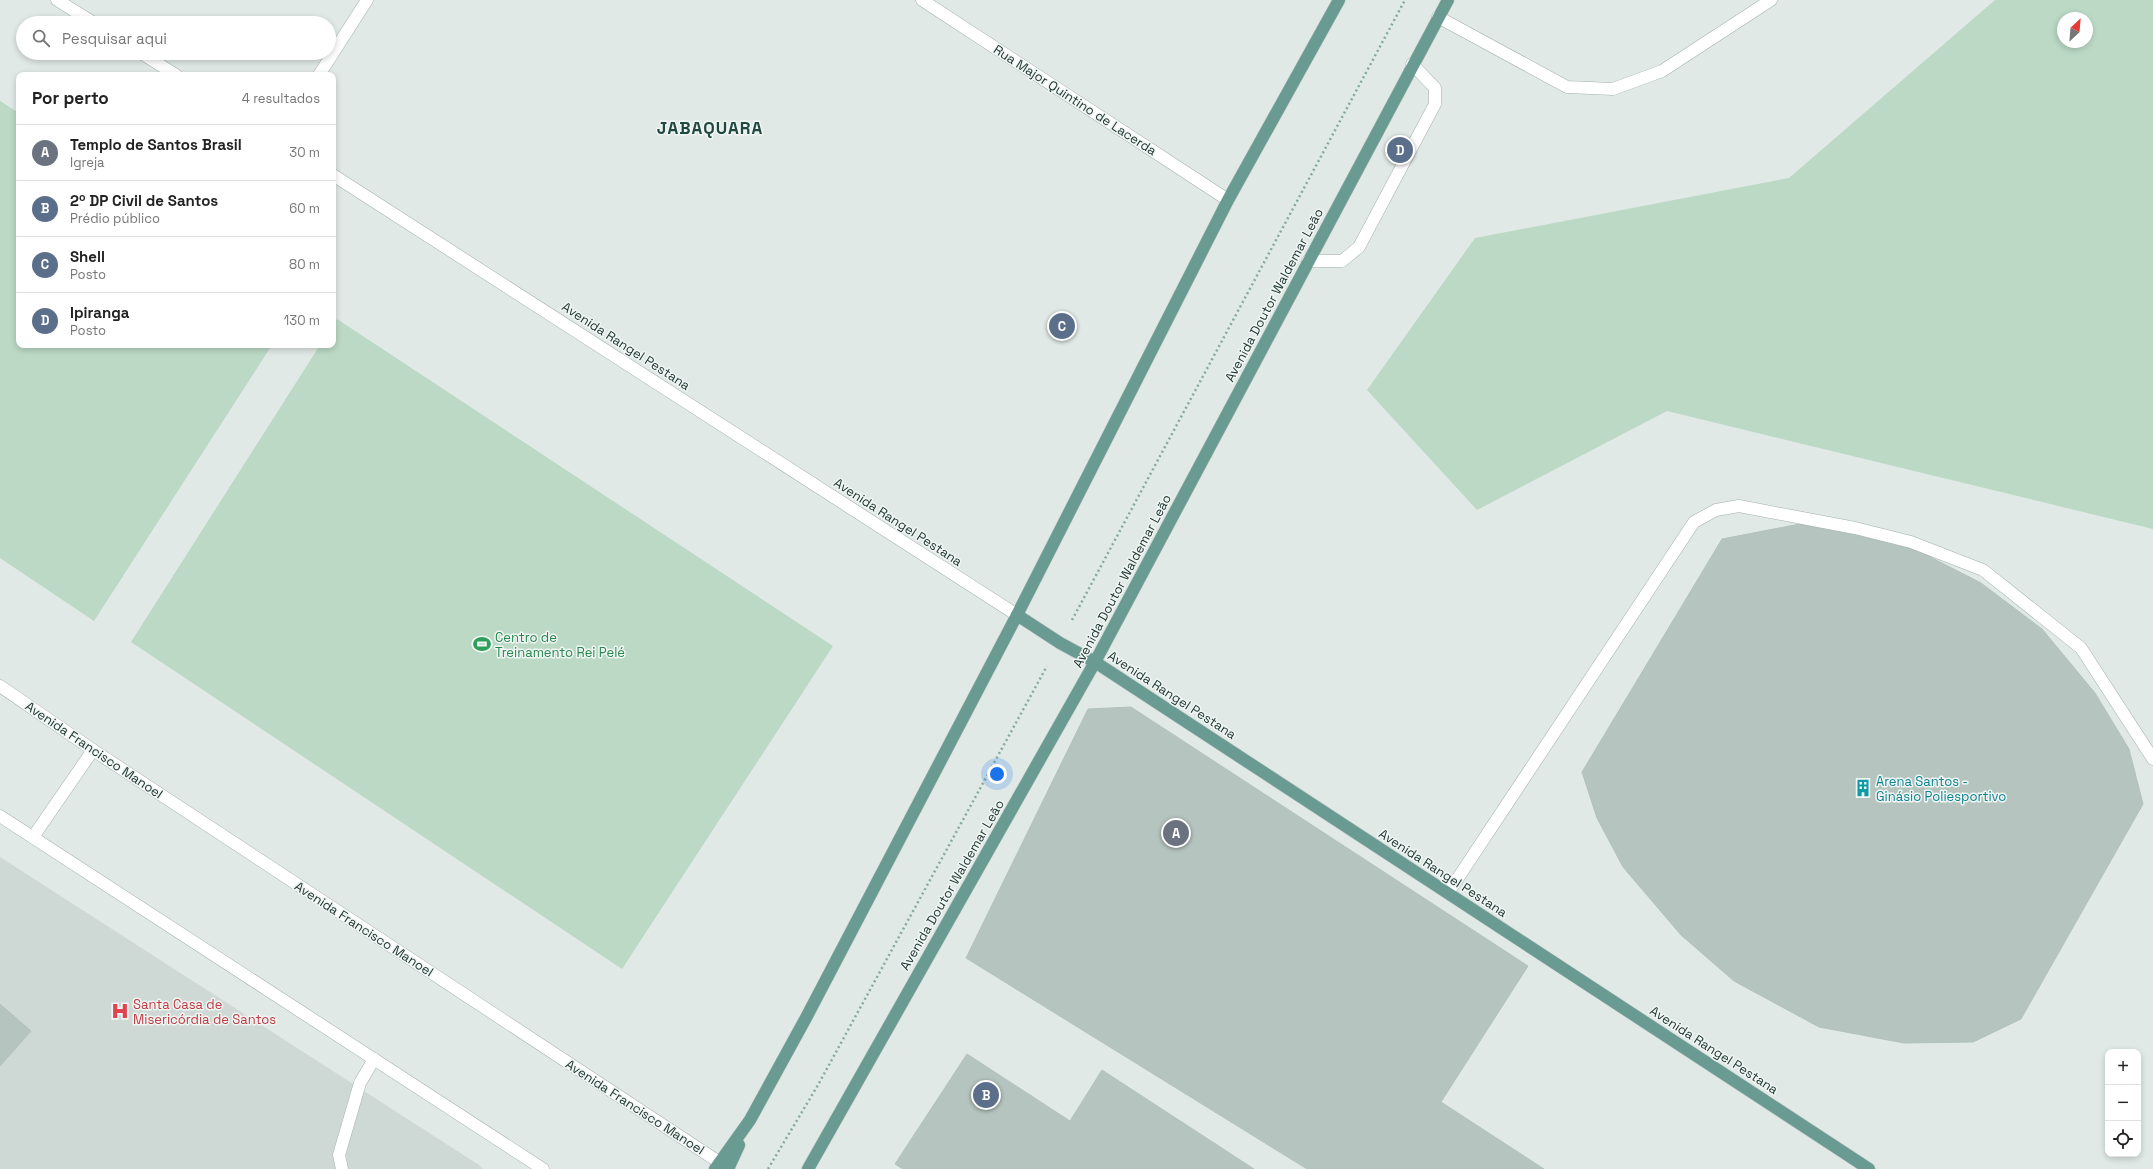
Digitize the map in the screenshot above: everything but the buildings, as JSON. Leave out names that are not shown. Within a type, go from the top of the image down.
[{"type":"main road","points":[[724,1168],[807,1016],[1017,615],[1228,200],[1339,0]]},
{"type":"main road","name":"Avenida Doutor Waldemar Leão","points":[[808,1169],[1095,662],[1412,64],[1448,0]]},
{"type":"main road","name":"Avenida Rangel Pestana","points":[[1017,615],[1060,643],[1095,662],[1869,1169]]},
{"type":"street","points":[[57,0],[83,16]]},
{"type":"street","points":[[336,48],[367,0]]},
{"type":"street","name":"Rua Major Quintino de Lacerda","points":[[922,0],[1228,200]]},
{"type":"street","points":[[1438,17],[1566,87],[1613,89],[1662,71],[1771,0]]},
{"type":"street","points":[[152,60],[171,72]]},
{"type":"street","points":[[321,72],[329,60]]},
{"type":"street","points":[[1308,261],[1342,261],[1359,247],[1435,104],[1435,88],[1412,64]]},
{"type":"street","name":"Avenida Rangel Pestana","points":[[336,176],[1017,615]]},
{"type":"street","points":[[1448,893],[1694,522],[1716,510],[1739,506],[1855,528],[1911,542],[1983,570],[2081,648],[2153,759]]},
{"type":"street","name":"Avenida Francisco Manoel","points":[[0,686],[90,754],[724,1168]]},
{"type":"street","points":[[33,837],[90,754]]},
{"type":"street","points":[[0,816],[542,1169]]},
{"type":"street","points":[[342,1169],[339,1155],[360,1083],[374,1059]]},
{"type":"path","points":[[768,1169],[818,1085],[1060,643],[1405,0]]},
{"type":"shaded area","name":"Santa Casa de Misericórdia de Santos","points":[[0,857],[479,1165],[483,1169],[0,1169]]},
{"type":"green space","points":[[1995,0],[2153,0],[2153,529],[1667,411],[1477,510],[1367,390],[1475,238],[1789,178]]},
{"type":"green space","points":[[0,101],[16,111],[16,348],[270,348],[94,621],[0,558]]},
{"type":"green space","name":"Centro de Treinamento Rei Pelé","points":[[337,319],[833,646],[622,969],[131,642],[318,348],[336,348]]},
{"type":"place","name":"Ipiranga","points":[[1400,150]]},
{"type":"place","name":"Shell","points":[[1062,326]]},
{"type":"place","name":"Centro de Treinamento Rei Pelé","points":[[482,644]]},
{"type":"place","name":"Arena Santos - Ginásio Poliesportivo","points":[[1863,788]]},
{"type":"place","name":"Templo de Santos Brasil","points":[[1176,833]]},
{"type":"place","name":"Santa Casa de Misericórdia de Santos","points":[[120,1011]]},
{"type":"place","name":"2º DP Civil de Santos","points":[[986,1095]]},
{"type":"district","name":"JABAQUARA","points":[[710,128]]}]
